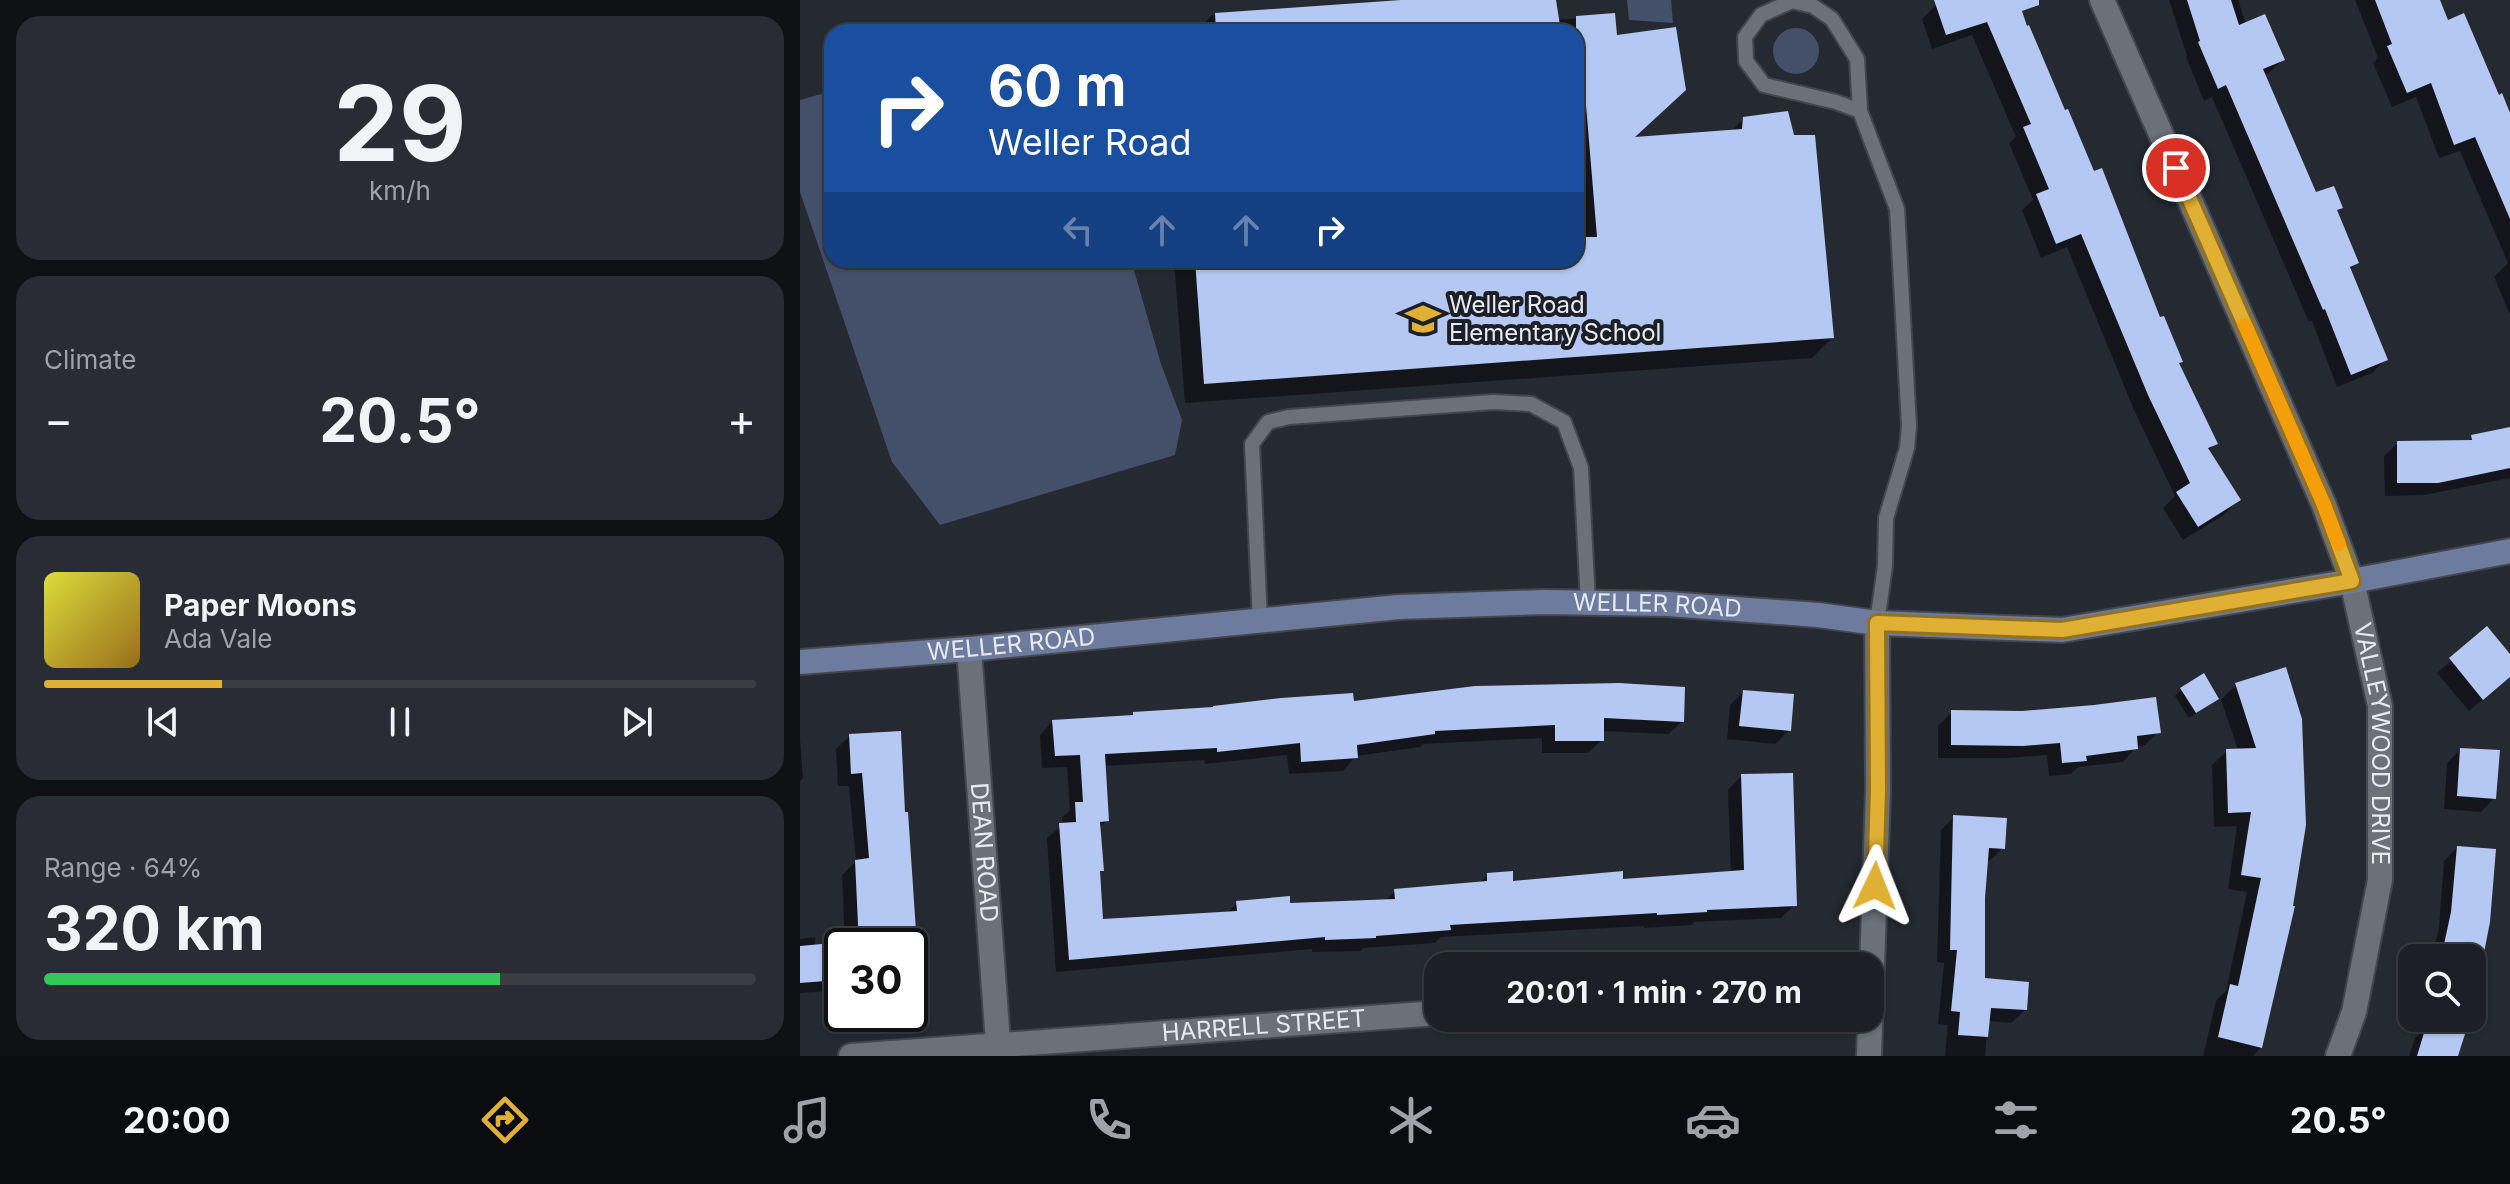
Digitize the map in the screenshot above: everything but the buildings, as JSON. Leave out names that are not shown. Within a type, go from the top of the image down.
[{"type":"street","name":"VALLEYWOOD DRIVE","points":[[2102,0],[2324,505],[2352,581],[2380,706],[2380,880],[2354,1012],[2338,1056]]},
{"type":"street","name":"WELLER ROAD","points":[[800,662],[969,649],[1399,607],[1588,602],[1668,604],[1818,615],[1877,623],[2062,630],[2510,551]]},
{"type":"street","points":[[1872,952],[1878,791],[1877,623]]},
{"type":"street","name":"DEAN ROAD","points":[[969,649],[999,1051]]},
{"type":"street","name":"HARRELL STREET","points":[[851,1056],[999,1051],[1424,1014]]},
{"type":"street","points":[[1869,1056],[1870,1032]]},
{"type":"lane","points":[[1860,111],[1836,102],[1764,85],[1746,61],[1745,37],[1761,15],[1792,1],[1813,6],[1832,19],[1857,59],[1860,111],[1897,209],[1909,426],[1905,456],[1886,518],[1885,566],[1877,623]]},
{"type":"lane","points":[[1260,621],[1252,444],[1268,422],[1289,417],[1493,402],[1531,404],[1564,422],[1581,468],[1588,602]]},
{"type":"shaded area","points":[[1627,0],[1671,0],[1673,23],[1629,20]]},
{"type":"shaded area","points":[[1796,28],[1805,29],[1812,35],[1818,42],[1818,60],[1812,67],[1805,73],[1796,74],[1787,73],[1780,67],[1774,60],[1773,51],[1774,42],[1780,35],[1787,29]]},
{"type":"shaded area","points":[[824,93],[824,262],[800,192],[800,100]]},
{"type":"shaded area","points":[[826,268],[1133,268],[1161,364],[1182,420],[1175,455],[940,525],[892,462]]},
{"type":"slow traffic","points":[[2245,325],[2339,544]]},
{"type":"place","name":"Weller Road Elementary School","points":[[1423,319]]},
{"type":"route","points":[[1875,886],[1877,623],[2062,630],[2352,581],[2324,505],[2176,168]]}]
